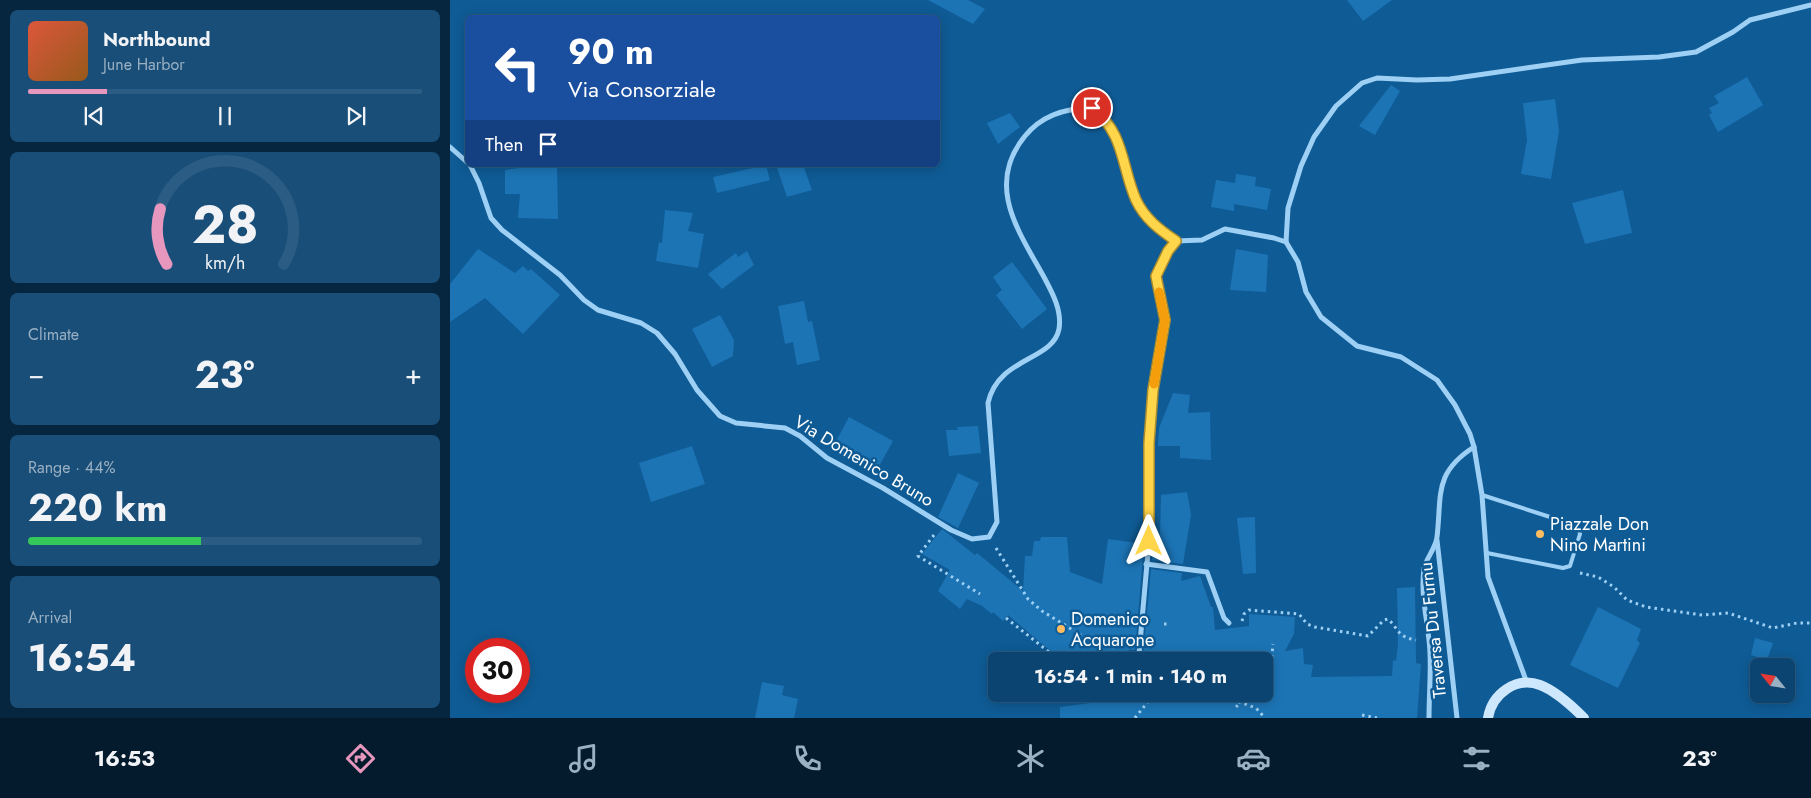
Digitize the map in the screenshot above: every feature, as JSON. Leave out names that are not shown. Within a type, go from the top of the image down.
[{"type":"street","points":[[1527,683],[1491,584],[1482,495],[1470,434],[1459,413],[1437,380],[1401,357],[1357,346],[1321,316],[1306,292],[1298,262],[1286,242],[1288,208],[1301,166],[1314,136],[1336,106],[1362,83],[1377,78],[1450,79],[1582,60],[1659,57],[1696,52],[1734,32],[1750,20],[1811,5]]},
{"type":"street","points":[[989,537],[997,522],[988,403],[990,394],[999,379],[1005,374],[1046,349],[1058,332],[1060,320],[1055,297],[1012,221],[1006,183],[1008,169],[1019,143],[1039,122],[1051,115],[1078,108],[1092,108],[1111,127],[1122,152],[1136,201],[1153,225],[1176,241],[1202,240],[1225,230],[1274,238],[1286,242]]},
{"type":"street","name":"Via Domenico Bruno","points":[[450,147],[465,160]]},
{"type":"street","name":"Via Domenico Bruno","points":[[471,167],[480,183],[491,218],[502,230],[560,275],[584,300],[598,310],[641,323],[657,333],[675,354],[697,390],[720,416],[736,423],[785,428],[800,436],[827,458],[942,525],[972,539],[989,537]]},
{"type":"street","points":[[1138,652],[1149,541],[1150,434],[1153,390],[1165,320],[1156,276],[1168,251],[1176,241]]},
{"type":"street","name":"Traversa Du Furnu","points":[[1457,718],[1437,539],[1438,505],[1442,484],[1450,467],[1474,448]]},
{"type":"street","name":"Traversa Du Furnu","points":[[1429,718],[1429,642],[1424,596],[1424,568],[1437,539]]},
{"type":"street","points":[[1146,564],[1207,572],[1224,618],[1229,623]]},
{"type":"street","points":[[1488,718],[1493,702],[1500,694],[1513,686],[1527,683],[1541,685],[1550,690],[1584,718]]},
{"type":"lane","points":[[1482,495],[1578,526],[1580,534],[1570,566],[1563,568],[1487,554]]},
{"type":"path","name":"Via Domenico Bruno","points":[[942,525],[918,556],[980,594]]},
{"type":"path","points":[[989,537],[1028,599],[1042,611],[1081,635]]},
{"type":"path","points":[[1570,566],[1584,575],[1598,577],[1614,587],[1627,600],[1646,607],[1702,615],[1728,613],[1774,628],[1797,622],[1811,622]]},
{"type":"path","points":[[1229,623],[1240,624],[1244,614],[1249,610],[1267,614],[1299,614],[1307,624],[1315,627],[1368,636],[1388,618],[1397,632],[1407,639],[1429,642]]},
{"type":"path","points":[[1006,618],[1049,652],[1050,650]]},
{"type":"path","points":[[1060,629],[1062,623]]},
{"type":"path","points":[[1164,624],[1170,624]]},
{"type":"path","points":[[1272,652],[1273,644]]},
{"type":"path","points":[[1101,646],[1114,648]]},
{"type":"path","points":[[1135,718],[1148,702]]},
{"type":"path","points":[[1236,707],[1240,703],[1256,708],[1264,715]]},
{"type":"path","points":[[1362,715],[1377,718]]},
{"type":"building","points":[[928,0],[968,0],[985,9],[973,24]]},
{"type":"building","points":[[1347,0],[1392,0],[1363,21]]},
{"type":"building","points":[[1747,77],[1763,105],[1718,132],[1709,115],[1712,113],[1709,108],[1719,103],[1714,96]]},
{"type":"building","points":[[1391,85],[1400,91],[1375,135],[1359,126]]},
{"type":"building","points":[[1555,99],[1559,131],[1551,179],[1521,174],[1527,140],[1523,103]]},
{"type":"building","points":[[1010,113],[1020,127],[998,144],[987,123]]},
{"type":"building","points":[[557,167],[558,219],[518,218],[520,194],[505,194],[505,170]]},
{"type":"building","points":[[757,167],[767,167],[770,180],[717,193],[713,177]]},
{"type":"building","points":[[777,167],[804,167],[812,190],[787,197]]},
{"type":"building","points":[[1236,174],[1256,177],[1255,186],[1271,189],[1267,210],[1234,204],[1234,211],[1211,207],[1216,180],[1235,183]]},
{"type":"building","points":[[1623,190],[1632,233],[1585,244],[1572,203]]},
{"type":"building","points":[[665,210],[693,213],[688,231],[704,234],[698,268],[656,261],[659,242],[662,243]]},
{"type":"building","points":[[478,249],[515,273],[523,266],[528,271],[531,269],[560,295],[523,334],[485,298],[450,322],[450,284]]},
{"type":"building","points":[[1236,249],[1268,255],[1266,292],[1230,290]]},
{"type":"building","points":[[747,251],[754,265],[722,289],[708,274],[736,253],[738,257]]},
{"type":"building","points":[[1012,262],[1047,309],[1022,329],[996,295],[1002,290],[993,277]]},
{"type":"building","points":[[804,301],[808,322],[812,321],[820,360],[797,365],[793,342],[785,344],[778,306]]},
{"type":"building","points":[[720,315],[734,340],[733,356],[712,367],[692,329]]},
{"type":"building","points":[[1173,393],[1190,395],[1188,413],[1210,412],[1211,460],[1180,458],[1180,446],[1158,446],[1159,428]]},
{"type":"building","points":[[849,417],[893,441],[877,470],[833,447]]},
{"type":"building","points":[[978,426],[981,453],[949,456],[946,430],[958,430],[957,427]]},
{"type":"building","points":[[692,446],[705,484],[651,502],[639,463]]},
{"type":"building","points":[[958,473],[979,483],[958,528],[938,517]]},
{"type":"building","points":[[1187,492],[1191,515],[1183,564],[1152,560],[1156,534],[1160,535],[1161,495]]},
{"type":"building","points":[[1255,517],[1256,573],[1243,574],[1237,518]]},
{"type":"building","points":[[942,529],[975,555],[977,553],[1023,591],[1025,556],[1032,556],[1034,541],[1040,541],[1041,537],[1067,537],[1070,572],[1102,584],[1108,539],[1144,544],[1135,650],[1129,650],[1128,652],[1052,652],[1008,615],[1003,621],[993,612],[992,614],[982,606],[967,599],[960,609],[938,591],[950,570],[922,554]]},
{"type":"building","points":[[1151,569],[1182,573],[1181,581],[1200,576],[1211,607],[1213,607],[1215,630],[1249,626],[1249,614],[1295,617],[1294,634],[1285,651],[1303,648],[1304,664],[1313,665],[1311,677],[1392,676],[1393,660],[1396,661],[1398,644],[1397,588],[1415,587],[1416,663],[1421,664],[1417,718],[1060,718],[1060,707],[1099,702],[1273,702],[1273,652],[1143,652]]},
{"type":"building","points":[[1598,607],[1641,629],[1637,640],[1640,643],[1618,688],[1570,665]]},
{"type":"building","points":[[1755,638],[1773,643],[1768,658],[1751,655]]},
{"type":"building","points":[[762,682],[784,686],[782,695],[798,699],[794,718],[755,718]]},
{"type":"slow traffic","points":[[1154,384],[1165,320],[1159,292]]},
{"type":"place","name":"Piazzale Don Nino Martini","points":[[1540,534]]},
{"type":"place","name":"Domenico Acquarone","points":[[1061,629]]},
{"type":"route","points":[[1092,108],[1111,127],[1122,152],[1136,201],[1153,225],[1176,241],[1168,251],[1156,276],[1165,320],[1153,390],[1149,443],[1149,541]]}]
